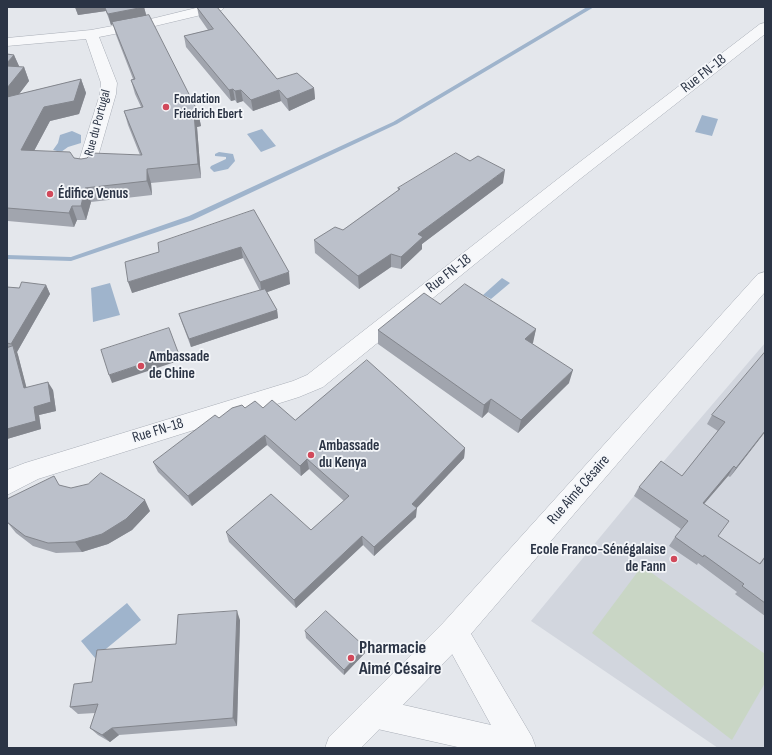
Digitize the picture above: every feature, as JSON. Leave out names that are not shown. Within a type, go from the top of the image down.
[{"type":"street","points":[[7,42],[91,34],[156,22],[217,7]]},
{"type":"street","name":"Rue FN-18","points":[[7,484],[16,477],[33,470],[299,388],[315,381],[574,175],[765,27]]},
{"type":"street","name":"Rue du Portugal","points":[[86,167],[108,94],[109,83],[91,34]]},
{"type":"street","name":"Rue Aimé Césaire","points":[[340,748],[454,632],[765,279]]},
{"type":"street","points":[[454,632],[520,747]]},
{"type":"street","points":[[373,713],[520,747]]},
{"type":"shaded area","name":"Ecole Franco-Sénégalaise de Fann","points":[[765,343],[765,748],[718,748],[531,621],[634,496]]},
{"type":"green space","points":[[642,566],[765,654],[765,683],[732,740],[592,633]]},
{"type":"water","points":[[702,115],[718,119],[712,136],[695,132]]},
{"type":"water","points":[[262,129],[276,146],[261,152],[247,134]]},
{"type":"water","points":[[72,131],[81,135],[81,143],[68,147],[61,152],[53,150],[58,143],[60,135]]},
{"type":"water","points":[[219,152],[233,154],[235,161],[228,169],[214,172],[210,168],[211,166],[226,159],[226,157],[215,156],[215,154]]},
{"type":"water","points":[[502,278],[510,283],[491,299],[483,295]]},
{"type":"water","points":[[110,283],[120,315],[93,322],[91,288]]},
{"type":"water","points":[[127,603],[141,620],[95,658],[81,641]]},
{"type":"building","points":[[105,7],[144,7],[108,14]]},
{"type":"building","points":[[197,7],[217,7],[277,79],[297,73],[314,88],[287,99],[279,90],[251,100],[241,90],[229,90],[184,36],[213,29]]},
{"type":"building","points":[[149,15],[198,112],[194,113],[198,164],[147,169],[147,181],[85,188],[81,206],[72,206],[69,213],[7,208],[7,97],[81,79],[74,101],[44,107],[21,150],[70,152],[74,158],[81,159],[87,158],[92,153],[142,155],[124,111],[143,107],[131,80],[135,79],[112,22]]},
{"type":"building","points":[[7,54],[14,55],[7,63]]},
{"type":"building","points":[[7,66],[24,67],[7,88]]},
{"type":"building","points":[[456,153],[470,161],[478,156],[505,170],[418,234],[423,237],[401,257],[391,254],[358,276],[314,240],[335,227],[343,230],[400,189],[398,188]]},
{"type":"building","points":[[254,210],[289,272],[260,282],[241,247],[128,282],[125,262],[159,252],[158,243]]},
{"type":"building","points":[[22,282],[46,285],[11,344],[7,343],[7,287],[19,288]]},
{"type":"building","points":[[465,284],[536,329],[525,339],[573,370],[521,420],[491,399],[484,405],[378,330],[424,293],[440,304]]},
{"type":"building","points":[[265,289],[277,310],[189,339],[179,314]]},
{"type":"building","points":[[169,328],[178,352],[109,375],[101,350]]},
{"type":"building","points":[[13,346],[24,388],[48,382],[51,402],[34,407],[36,421],[7,429],[7,348]]},
{"type":"building","points":[[765,352],[765,431],[736,468],[734,466],[703,503],[729,521],[718,536],[760,564],[765,557],[765,603],[742,586],[744,584],[704,555],[703,557],[675,537],[688,521],[639,487],[661,461],[682,476],[725,422],[712,415]]},
{"type":"building","points":[[367,360],[465,448],[412,504],[417,508],[374,547],[362,536],[294,600],[226,532],[271,494],[311,530],[349,496],[307,459],[300,466],[265,435],[188,496],[153,462],[215,415],[219,418],[232,408],[242,405],[245,408],[255,401],[263,408],[272,400],[295,420]]},
{"type":"building","points":[[101,473],[145,500],[126,519],[102,534],[75,542],[48,543],[25,536],[7,522],[7,499],[54,476],[59,485],[71,488],[88,484]]},
{"type":"building","points":[[237,611],[233,718],[112,728],[102,735],[90,728],[98,704],[70,707],[74,684],[92,682],[97,650],[176,644],[178,615]]},
{"type":"building","points":[[326,611],[365,647],[344,670],[305,631]]},
{"type":"waterway","points":[[7,257],[71,259],[191,218],[395,123],[591,7]]},
{"type":"place","name":"Fondation Friedrich Ebert","points":[[166,107]]},
{"type":"place","name":"Édifice Venus","points":[[50,194]]},
{"type":"place","name":"Ambassade de Chine","points":[[141,366]]},
{"type":"place","name":"Ambassade du Kenya","points":[[311,455]]},
{"type":"place","name":"Ecole Franco-Sénégalaise de Fann","points":[[674,559]]},
{"type":"place","name":"Pharmacie Aimé Césaire","points":[[351,658]]}]
